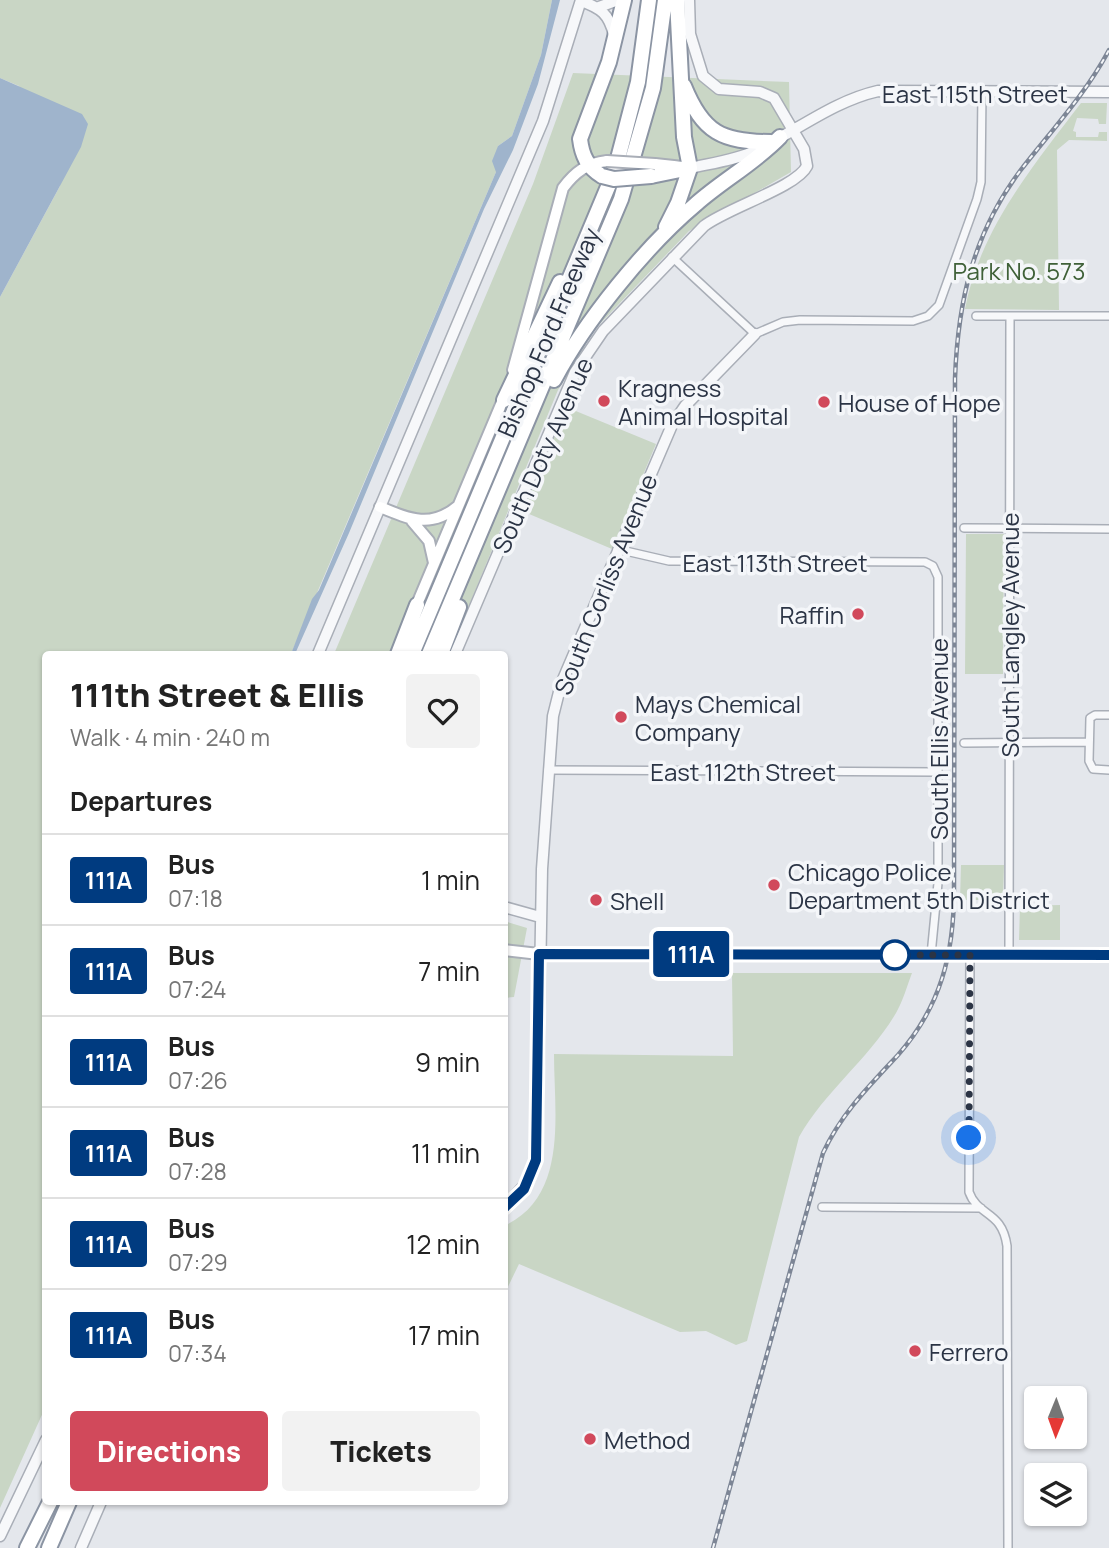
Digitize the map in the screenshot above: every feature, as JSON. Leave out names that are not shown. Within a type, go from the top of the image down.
[{"type":"highway","points":[[621,0],[615,39],[580,139],[581,152],[589,165],[602,176],[614,179],[653,170],[690,167]]},
{"type":"highway","name":"Bishop Ford Freeway","points":[[413,651],[615,170],[631,113],[649,0]]},
{"type":"highway","name":"Bishop Ford Freeway","points":[[430,651],[631,171],[653,88],[665,0]]},
{"type":"highway","points":[[660,237],[678,203],[690,167],[680,75],[677,0]]},
{"type":"highway","points":[[680,75],[693,105],[711,129],[729,139],[776,140]]},
{"type":"highway","points":[[531,412],[550,388],[581,336],[660,237],[694,205],[765,152],[776,140]]},
{"type":"highway","points":[[504,400],[568,265],[593,227]]},
{"type":"highway","points":[[442,651],[469,578],[477,540]]},
{"type":"highway","points":[[399,651],[417,605]]},
{"type":"highway","points":[[27,1548],[48,1505]]},
{"type":"highway","points":[[50,1548],[68,1505]]},
{"type":"main road","points":[[392,651],[417,605],[504,400],[557,204],[569,180],[589,165],[607,161],[653,170]]},
{"type":"main road","points":[[380,507],[412,520],[437,519],[458,506]]},
{"type":"main road","points":[[412,520],[429,541],[434,565]]},
{"type":"main road","points":[[508,950],[539,954],[1109,956]]},
{"type":"street","points":[[598,7],[621,0]]},
{"type":"street","name":"South Doty Avenue","points":[[456,651],[583,357],[672,257],[715,218],[801,176],[808,162],[794,129],[778,102],[767,94],[719,89],[708,82],[692,44],[689,0]]},
{"type":"street","points":[[319,651],[543,121],[581,1],[606,13],[615,39]]},
{"type":"street","name":"East 115th Street","points":[[690,167],[724,161],[776,140],[842,103],[867,94],[891,90],[1109,92]]},
{"type":"street","points":[[672,257],[755,334],[783,322],[800,320],[913,320],[928,316],[939,305],[979,191],[982,91]]},
{"type":"street","points":[[976,316],[1109,316]]},
{"type":"street","name":"South Langley Avenue","points":[[1009,955],[1010,316]]},
{"type":"street","name":"South Corliss Avenue","points":[[539,954],[548,770],[552,724],[561,684],[672,425],[685,405],[755,334]]},
{"type":"street","points":[[964,528],[1109,529]]},
{"type":"street","name":"East 113th Street","points":[[617,549],[669,561],[925,562],[933,566]]},
{"type":"street","name":"South Ellis Avenue","points":[[932,955],[938,883],[938,577],[933,566]]},
{"type":"street","points":[[1109,715],[1091,717],[1089,742],[1091,767],[1109,770]]},
{"type":"street","points":[[964,743],[1089,742]]},
{"type":"street","name":"East 112th Street","points":[[548,770],[937,772]]},
{"type":"street","points":[[508,908],[540,917]]},
{"type":"street","points":[[508,1204],[524,1189],[536,1160],[539,954]]},
{"type":"street","points":[[970,955],[969,1188],[971,1198],[999,1221],[1007,1246],[1008,1548]]},
{"type":"street","points":[[822,1207],[982,1208]]},
{"type":"street","points":[[0,1536],[42,1448]]},
{"type":"street","points":[[81,1548],[100,1505]]},
{"type":"green space","points":[[0,0],[552,0],[541,55],[512,136],[498,146],[496,172],[292,651],[42,651],[42,1415],[0,1508],[0,297],[60,186],[19,86],[0,78]]},
{"type":"green space","points":[[573,73],[789,82],[791,172],[689,231],[595,329],[558,390],[450,651],[335,651],[533,184]]},
{"type":"green space","name":"Park No. 573","points":[[1081,103],[1107,103],[1106,124],[1099,124],[1098,119],[1077,118],[1073,131],[1076,132],[1076,137],[1098,137],[1099,132],[1107,132],[1107,141],[1069,140],[1057,150],[1059,310],[965,309],[972,280],[996,225],[1027,175]]},
{"type":"green space","points":[[566,407],[656,444],[612,549],[522,511]]},
{"type":"green space","points":[[966,534],[1004,534],[1003,674],[965,674]]},
{"type":"green space","points":[[961,865],[1004,865],[1003,900],[960,900]]},
{"type":"green space","points":[[1060,905],[1060,940],[1019,940],[1020,906]]},
{"type":"green space","points":[[508,922],[527,928],[514,997],[508,998]]},
{"type":"green space","points":[[732,973],[912,973],[898,1008],[885,1030],[821,1105],[799,1137],[747,1341],[736,1345],[706,1331],[680,1332],[519,1264],[508,1287],[508,1223],[525,1212],[539,1195],[548,1174],[553,1151],[554,1054],[733,1056]]},
{"type":"water","points":[[552,0],[560,0],[538,84],[513,150],[484,209],[349,533],[296,651],[292,651],[496,172],[492,161],[498,146],[512,136],[541,55]]},
{"type":"water","points":[[0,78],[82,114],[88,124],[81,147],[0,297]]},
{"type":"railway","points":[[713,1548],[823,1153],[847,1113],[898,1055],[925,1018],[935,998],[948,957],[954,890],[955,378],[964,295],[980,244],[1004,195],[1078,98],[1109,50]]},
{"type":"bus line","name":"111A","points":[[508,1205],[524,1189],[536,1160],[539,954],[1109,955]]},
{"type":"place","name":"Kragness Animal Hospital","points":[[604,401]]},
{"type":"place","name":"House of Hope","points":[[824,402]]},
{"type":"place","name":"Raffin","points":[[858,614]]},
{"type":"place","name":"Mays Chemical Company","points":[[621,717]]},
{"type":"place","name":"Chicago Police Department 5th District","points":[[774,885]]},
{"type":"place","name":"Shell","points":[[596,900]]},
{"type":"place","name":"Ferrero","points":[[915,1351]]},
{"type":"place","name":"Method","points":[[590,1439]]},
{"type":"route","points":[[895,955],[970,955],[969,1138]]}]
